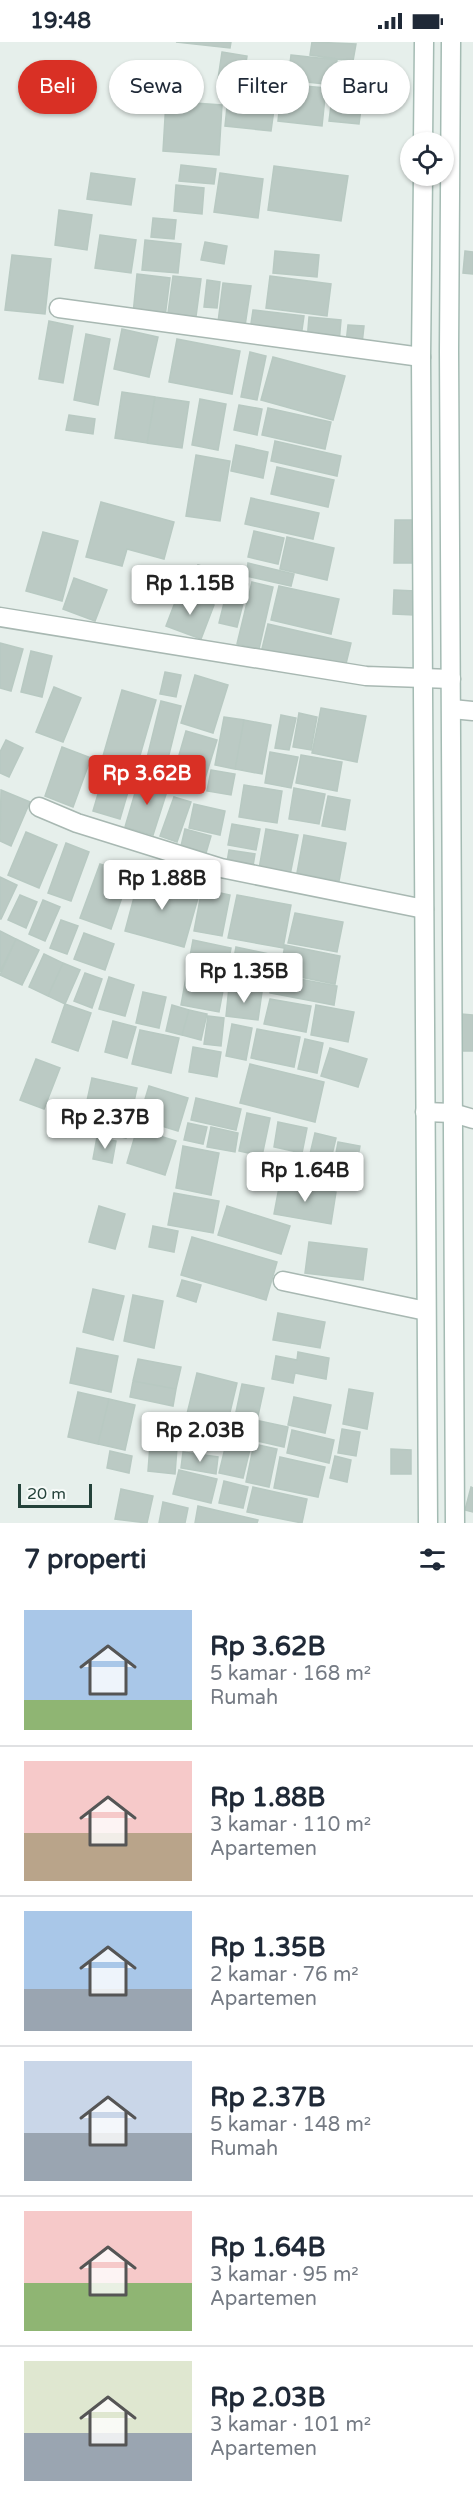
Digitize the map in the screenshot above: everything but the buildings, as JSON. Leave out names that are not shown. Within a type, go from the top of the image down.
[{"type":"main road","points":[[423,132],[424,42]]},
{"type":"main road","points":[[451,42],[449,351],[455,1523]]},
{"type":"main road","points":[[423,186],[421,357],[428,1523]]},
{"type":"main road","points":[[59,308],[421,357]]},
{"type":"main road","points":[[0,616],[366,676],[451,679]]},
{"type":"main road","points":[[452,709],[473,711]]},
{"type":"main road","points":[[39,807],[77,822],[221,868],[424,909]]},
{"type":"main road","points":[[425,1112],[453,1113],[473,1119]]},
{"type":"main road","points":[[283,1281],[426,1311]]}]
